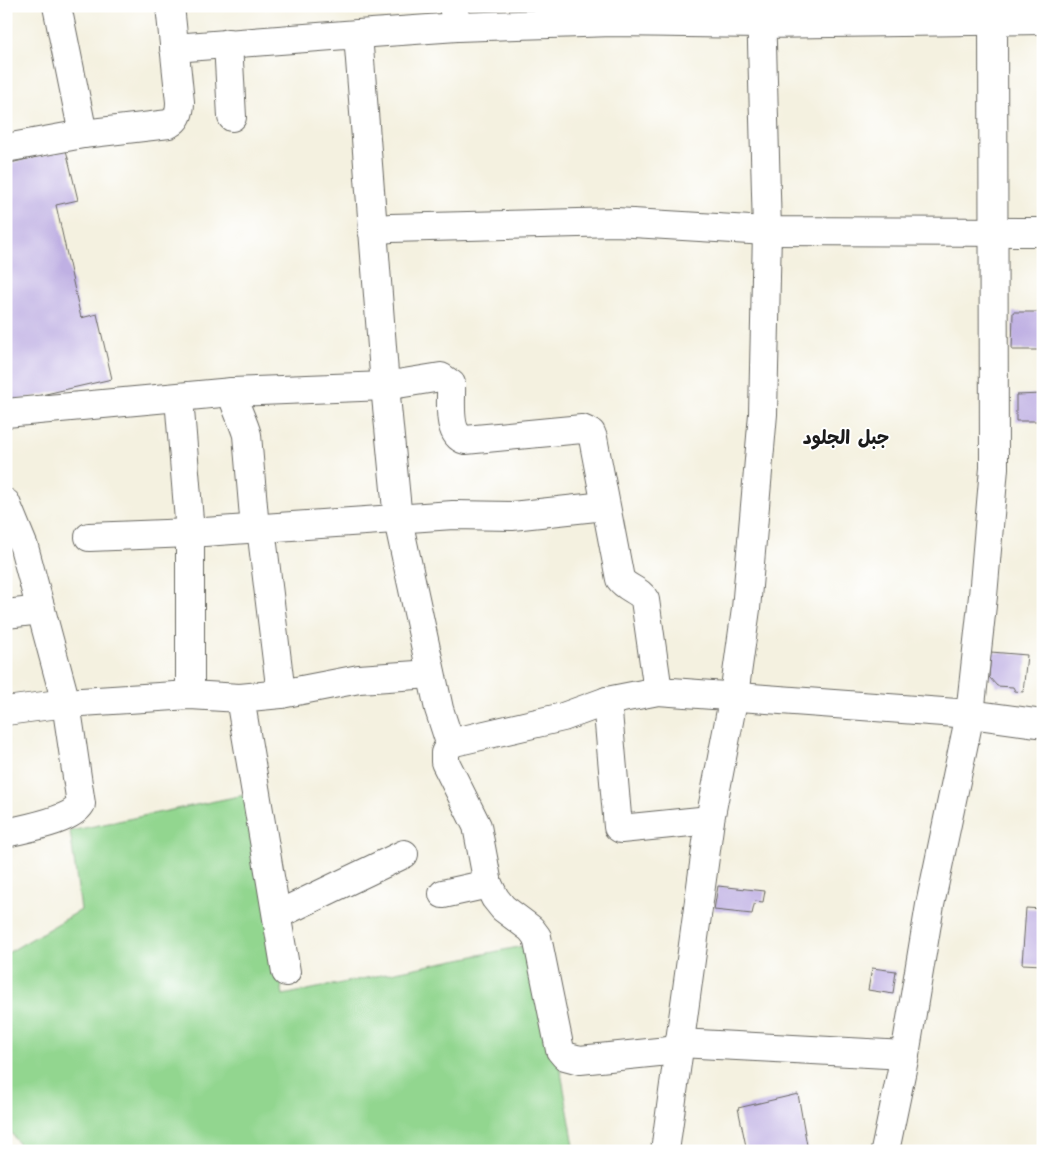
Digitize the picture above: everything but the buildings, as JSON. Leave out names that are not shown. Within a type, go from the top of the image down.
[{"type":"street","points":[[57,6],[82,134]]},
{"type":"street","points":[[7,145],[169,124],[174,121],[180,108],[170,6]]},
{"type":"street","points":[[174,48],[358,34],[455,16],[994,13],[1043,20]]},
{"type":"street","points":[[885,1151],[905,1055],[930,905],[970,714],[994,468],[994,13]]},
{"type":"street","points":[[665,1151],[710,820],[734,696],[746,609],[763,414],[767,231],[761,15]]},
{"type":"street","points":[[358,34],[372,230],[398,520],[439,709],[450,743],[445,753],[445,762],[477,826],[488,884],[503,908],[531,929],[537,937],[560,1050],[565,1056],[580,1060],[679,1047],[905,1055]]},
{"type":"street","points":[[228,43],[232,117]]},
{"type":"street","points":[[372,230],[616,222],[767,231],[1043,232]]},
{"type":"street","points":[[6,413],[232,392],[385,386],[446,378],[451,384],[453,429],[455,435],[465,440],[582,429],[587,431],[593,438],[620,579],[624,584],[643,596],[645,600],[658,691]]},
{"type":"street","points":[[232,392],[234,407],[244,424],[247,435],[281,694]]},
{"type":"street","points":[[179,398],[190,533],[190,694]]},
{"type":"street","points":[[6,503],[24,548],[66,703],[81,804],[77,810],[68,816],[6,833]]},
{"type":"street","points":[[89,537],[258,529],[453,515],[512,516],[605,506]]},
{"type":"street","points":[[6,614],[41,610]]},
{"type":"street","points":[[6,711],[66,703],[190,694],[240,698],[281,694],[359,679],[431,674]]},
{"type":"street","points":[[450,743],[563,717],[607,701],[658,691],[970,714],[1043,724]]},
{"type":"street","points":[[240,698],[286,972]]},
{"type":"street","points":[[607,701],[618,827],[621,829],[710,820]]},
{"type":"street","points":[[277,915],[404,854]]},
{"type":"street","points":[[444,894],[488,884]]},
{"type":"green space","points":[[249,794],[283,995],[538,943],[575,1151],[23,1151],[6,1124],[6,954],[81,910],[70,831]]},
{"type":"district","name":"جبل الجلود","points":[[846,438]]}]
